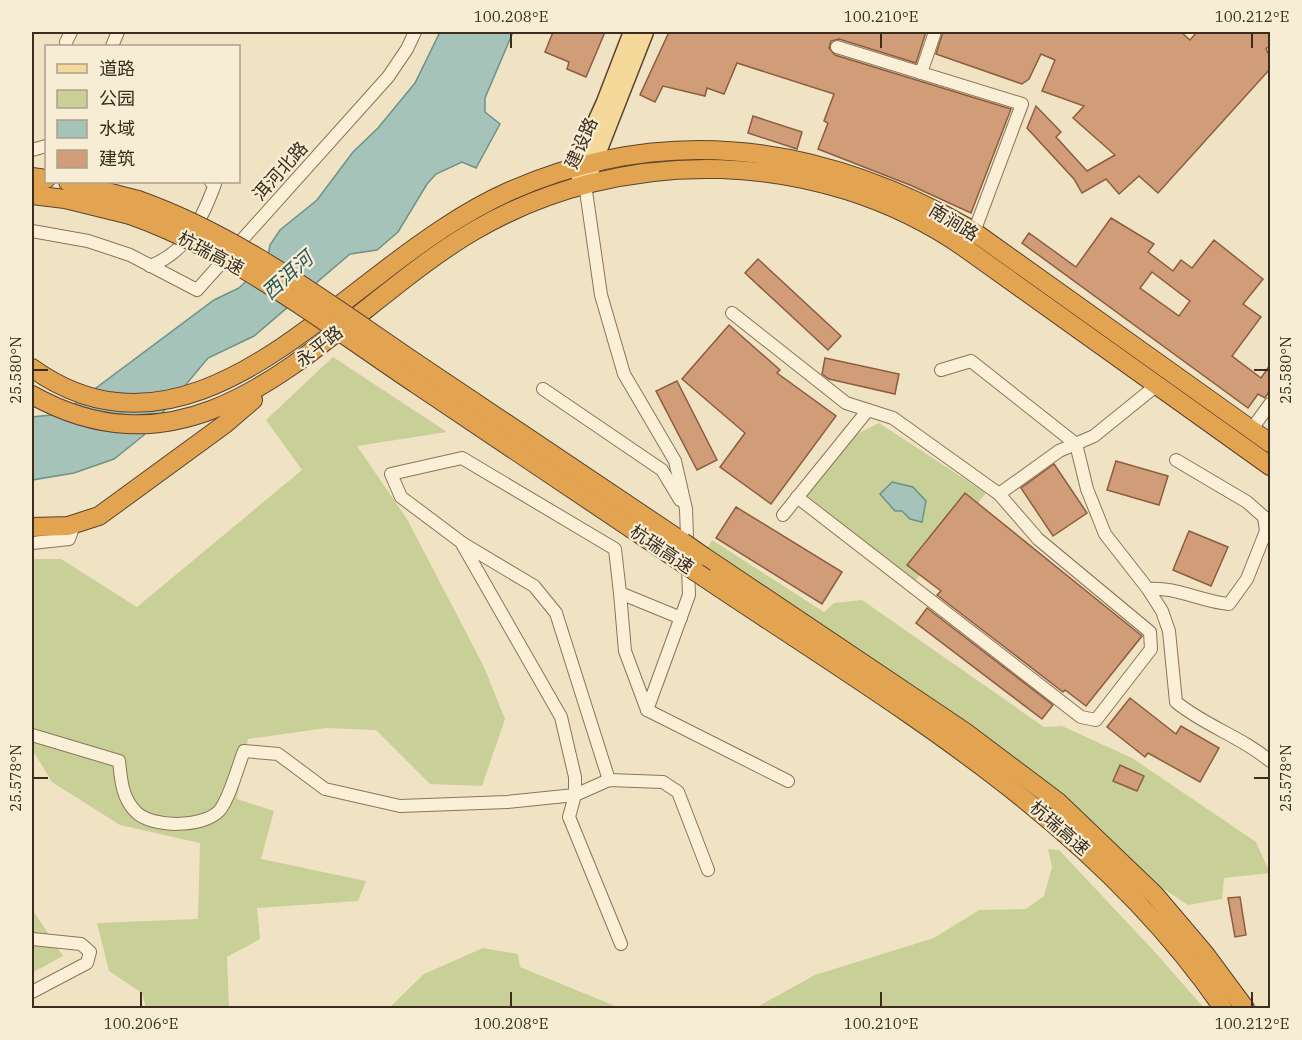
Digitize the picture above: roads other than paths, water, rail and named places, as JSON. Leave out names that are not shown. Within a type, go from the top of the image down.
[{"type":"highway","name":"南涧路","points":[[584,170],[634,155],[686,151],[739,152],[792,158],[844,171],[886,186],[920,201],[974,232],[1270,443]]},
{"type":"highway","name":"南涧路","points":[[584,170],[712,169],[788,176],[863,197],[911,218],[960,245],[1270,466]]},
{"type":"highway","name":"永平路","points":[[32,368],[78,393],[122,402],[145,402],[195,393],[248,370],[413,249],[462,216],[516,189],[584,170]]},
{"type":"highway","name":"永平路","points":[[32,395],[71,414],[94,420],[146,424],[201,414],[260,388],[288,370],[399,283],[459,240],[584,170]]},
{"type":"highway","name":"杭瑞高速","points":[[71,183],[134,208],[231,262],[421,377],[703,555],[965,732],[1058,802],[1155,895],[1205,954],[1245,1008]]},
{"type":"highway","name":"杭瑞高速","points":[[32,195],[134,208]]},
{"type":"highway","points":[[32,527],[74,525],[108,510],[225,424],[288,370],[343,302]]},
{"type":"highway","name":"杭瑞高速","points":[[421,377],[684,564],[955,746],[1040,810],[1088,852],[1142,907],[1175,945],[1223,1008]]},
{"type":"main road","name":"建设路","points":[[584,170],[605,102],[632,32]]},
{"type":"main road","name":"建设路","points":[[584,170],[645,32]]},
{"type":"street","name":"洱河北路","points":[[150,266],[197,290],[388,77],[407,49],[415,32]]},
{"type":"street","points":[[921,73],[935,32]]},
{"type":"street","points":[[837,47],[1022,104],[974,232]]},
{"type":"street","points":[[584,170],[601,296],[624,374],[675,461],[686,509],[689,595],[648,710]]},
{"type":"street","points":[[32,231],[88,241],[130,255],[150,266],[167,259],[201,222],[215,184],[213,183]]},
{"type":"street","points":[[732,313],[846,403],[893,418],[999,495],[1038,539],[1150,632],[1151,649],[1096,720],[1081,717],[797,497]]},
{"type":"street","points":[[942,370],[971,361],[1076,444],[1087,489],[1105,534],[1148,589],[1162,611],[1169,631],[1176,702],[1191,714],[1256,748],[1270,761]]},
{"type":"street","points":[[999,495],[1059,451],[1094,436],[1157,386]]},
{"type":"street","points":[[543,389],[662,470],[686,509]]},
{"type":"street","points":[[1251,430],[1270,404]]},
{"type":"street","points":[[783,515],[868,410]]},
{"type":"street","points":[[609,780],[556,613],[534,586],[461,542],[401,496],[391,474],[462,458],[615,549],[625,651],[648,710],[788,781]]},
{"type":"street","points":[[1148,589],[1164,587],[1209,603],[1229,604],[1247,579],[1266,531],[1264,517],[1247,502],[1176,460]]},
{"type":"street","points":[[32,543],[69,539],[74,525]]},
{"type":"street","points":[[461,542],[561,717],[574,777],[575,795],[569,817],[621,944]]},
{"type":"street","points":[[620,593],[681,618]]},
{"type":"street","points":[[32,735],[119,761],[121,789],[137,814],[162,822],[192,824],[208,819],[220,810],[244,751],[278,754],[325,789],[400,806],[507,802],[575,795],[609,780],[663,782],[678,792],[708,870]]},
{"type":"street","points":[[32,939],[81,944],[90,952],[87,963],[32,992]]},
{"type":"water","name":"西洱河","points":[[440,32],[513,32],[485,98],[485,112],[500,124],[476,168],[462,162],[436,174],[427,184],[398,232],[377,250],[350,254],[254,336],[208,358],[144,435],[114,459],[74,473],[32,480],[32,417],[61,414],[214,300],[239,288],[267,261],[270,245],[280,230],[317,200],[353,152],[378,128],[415,83]]},
{"type":"water","points":[[892,482],[913,487],[926,501],[922,522],[910,519],[902,511],[895,511],[880,494]]}]
